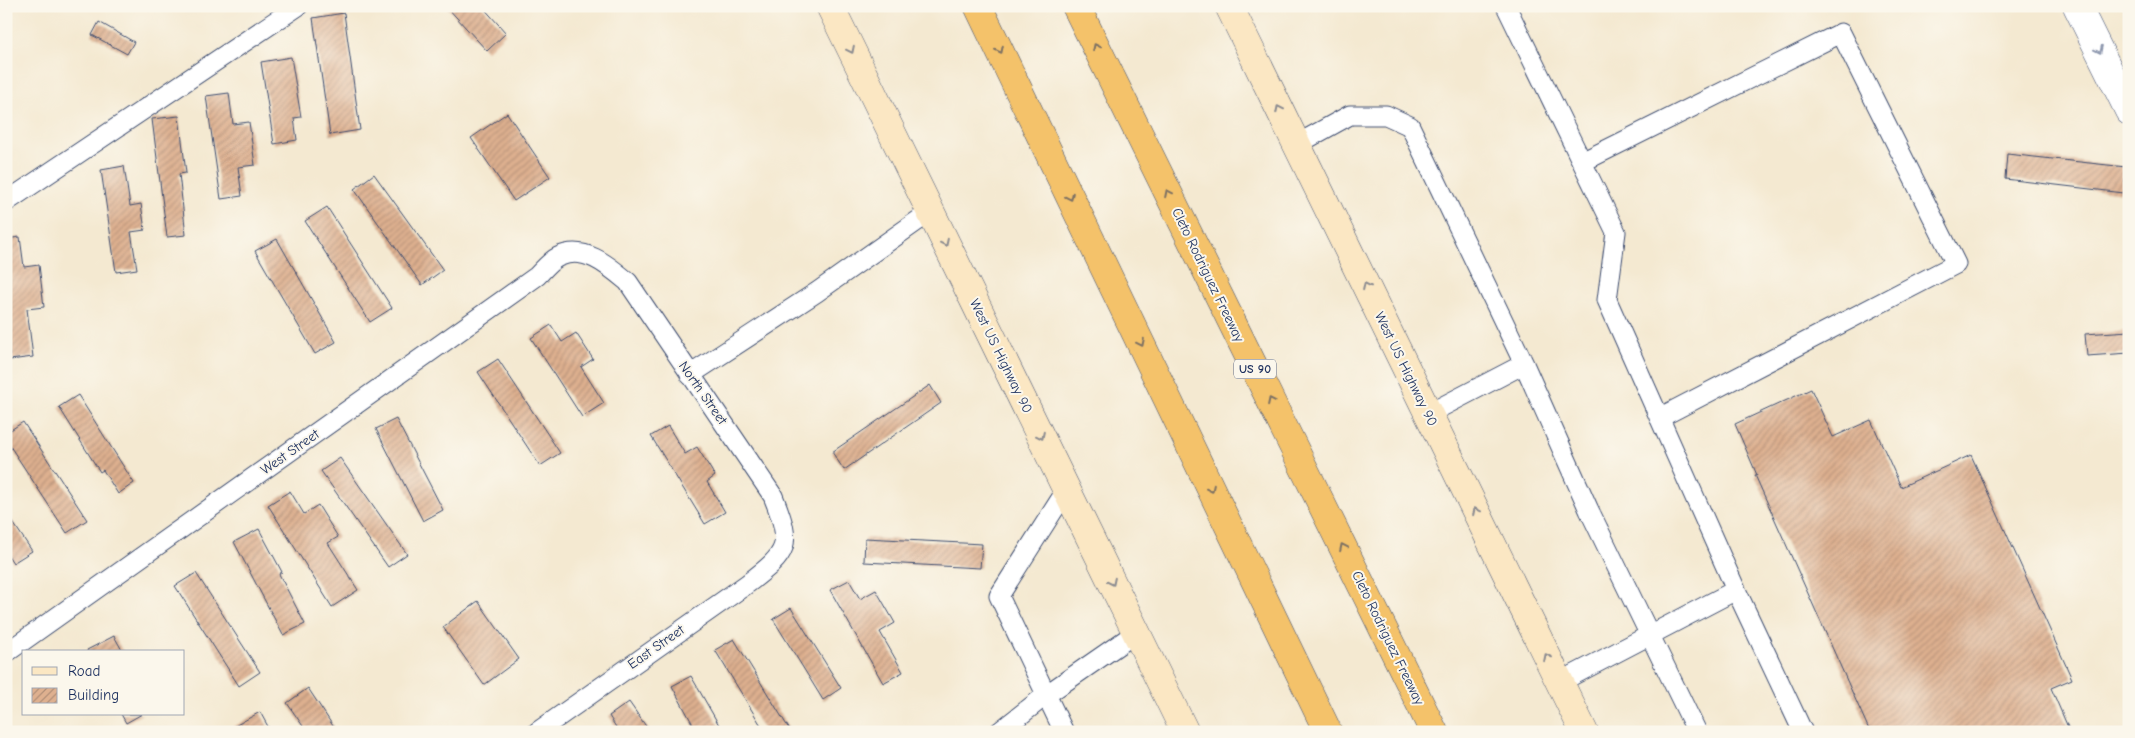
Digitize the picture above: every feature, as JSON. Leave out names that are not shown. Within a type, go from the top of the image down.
[{"type":"highway","points":[[978,6],[1328,732]]},
{"type":"highway","name":"Cleto Rodriguez Freeway","points":[[1076,6],[1434,732]]},
{"type":"main road","name":"West US Highway 90","points":[[830,6],[1185,732]]},
{"type":"main road","name":"West US Highway 90","points":[[1230,7],[1584,732]]},
{"type":"street","points":[[2077,6],[2129,111]]},
{"type":"lane","points":[[6,202],[298,6]]},
{"type":"lane","points":[[1506,6],[1616,232],[1607,300],[1736,590],[1803,732]]},
{"type":"lane","points":[[1582,162],[1841,33],[1956,264],[1659,418]]},
{"type":"lane","points":[[1296,144],[1350,115],[1386,115],[1410,126],[1524,364],[1588,510],[1651,634],[1697,732]]},
{"type":"lane","points":[[690,375],[817,292],[930,212]]},
{"type":"lane","name":"North Street","points":[[574,252],[606,264],[628,282],[773,496],[784,523],[786,542],[775,563]]},
{"type":"lane","name":"West Street","points":[[6,654],[537,276],[557,258],[574,252]]},
{"type":"lane","points":[[1428,414],[1524,364]]},
{"type":"lane","points":[[1064,732],[999,596],[1067,489]]},
{"type":"lane","name":"East Street","points":[[536,732],[775,563]]},
{"type":"lane","points":[[1560,682],[1736,590]]},
{"type":"lane","points":[[999,732],[1046,695],[1137,632]]},
{"type":"building","points":[[446,6],[482,6],[506,33],[487,51]]},
{"type":"building","points":[[344,13],[360,130],[330,135],[313,18]]},
{"type":"building","points":[[99,22],[134,42],[127,54],[92,35]]},
{"type":"building","points":[[291,57],[301,117],[294,118],[297,140],[274,144],[261,62]]},
{"type":"building","points":[[229,93],[233,124],[249,122],[255,165],[238,167],[242,196],[221,199],[206,96]]},
{"type":"building","points":[[507,113],[550,177],[514,201],[471,138]]},
{"type":"building","points":[[179,116],[186,173],[179,174],[186,235],[167,237],[152,119]]},
{"type":"building","points":[[2007,154],[2126,167],[2124,193],[2005,179]]},
{"type":"building","points":[[124,166],[130,206],[141,204],[145,230],[131,232],[137,269],[116,272],[101,170]]},
{"type":"building","points":[[374,174],[443,270],[422,285],[354,189]]},
{"type":"building","points":[[327,207],[392,308],[370,322],[305,221]]},
{"type":"building","points":[[20,237],[24,267],[39,265],[44,307],[27,309],[33,357],[10,360],[6,330],[6,239]]},
{"type":"building","points":[[277,239],[336,342],[315,354],[255,251]]},
{"type":"building","points":[[551,325],[562,342],[576,333],[593,359],[581,367],[604,403],[582,417],[531,338]]},
{"type":"building","points":[[2129,331],[2129,353],[2087,356],[2085,334]]},
{"type":"building","points":[[498,359],[560,453],[540,466],[478,372]]},
{"type":"building","points":[[930,385],[941,403],[844,470],[832,452]]},
{"type":"building","points":[[1811,389],[1833,437],[1871,420],[1901,487],[1971,455],[2072,679],[2051,688],[2070,732],[1870,732],[1755,475],[1757,475],[1735,424]]},
{"type":"building","points":[[78,395],[134,483],[118,494],[103,470],[100,472],[59,407]]},
{"type":"building","points":[[396,419],[443,510],[423,521],[376,429]]},
{"type":"building","points":[[23,422],[87,520],[67,533],[6,440],[6,433]]},
{"type":"building","points":[[668,426],[685,454],[697,447],[715,476],[707,482],[725,512],[705,524],[651,436]]},
{"type":"building","points":[[340,458],[407,554],[388,567],[321,471]]},
{"type":"building","points":[[290,491],[304,514],[318,505],[338,537],[328,543],[358,590],[332,607],[268,505]]},
{"type":"building","points":[[6,512],[32,551],[13,563],[6,552]]},
{"type":"building","points":[[259,529],[282,572],[279,574],[305,624],[283,635],[234,542]]},
{"type":"building","points":[[865,538],[982,544],[980,568],[864,562]]},
{"type":"building","points":[[196,573],[260,672],[239,686],[175,586]]},
{"type":"building","points":[[849,580],[860,599],[876,590],[895,623],[880,632],[903,672],[883,683],[830,590]]},
{"type":"building","points":[[478,601],[519,659],[484,685],[443,627]]},
{"type":"building","points":[[791,608],[841,688],[823,700],[773,619]]},
{"type":"building","points":[[114,636],[122,650],[87,650]]},
{"type":"building","points":[[734,639],[791,732],[765,732],[715,650]]},
{"type":"building","points":[[691,676],[723,732],[697,732],[672,686]]},
{"type":"building","points":[[308,688],[337,732],[307,732],[287,703]]},
{"type":"building","points":[[629,702],[650,732],[619,732],[609,716]]},
{"type":"building","points":[[260,712],[271,732],[236,732],[233,727]]},
{"type":"building","points":[[122,716],[138,716],[126,723]]}]
